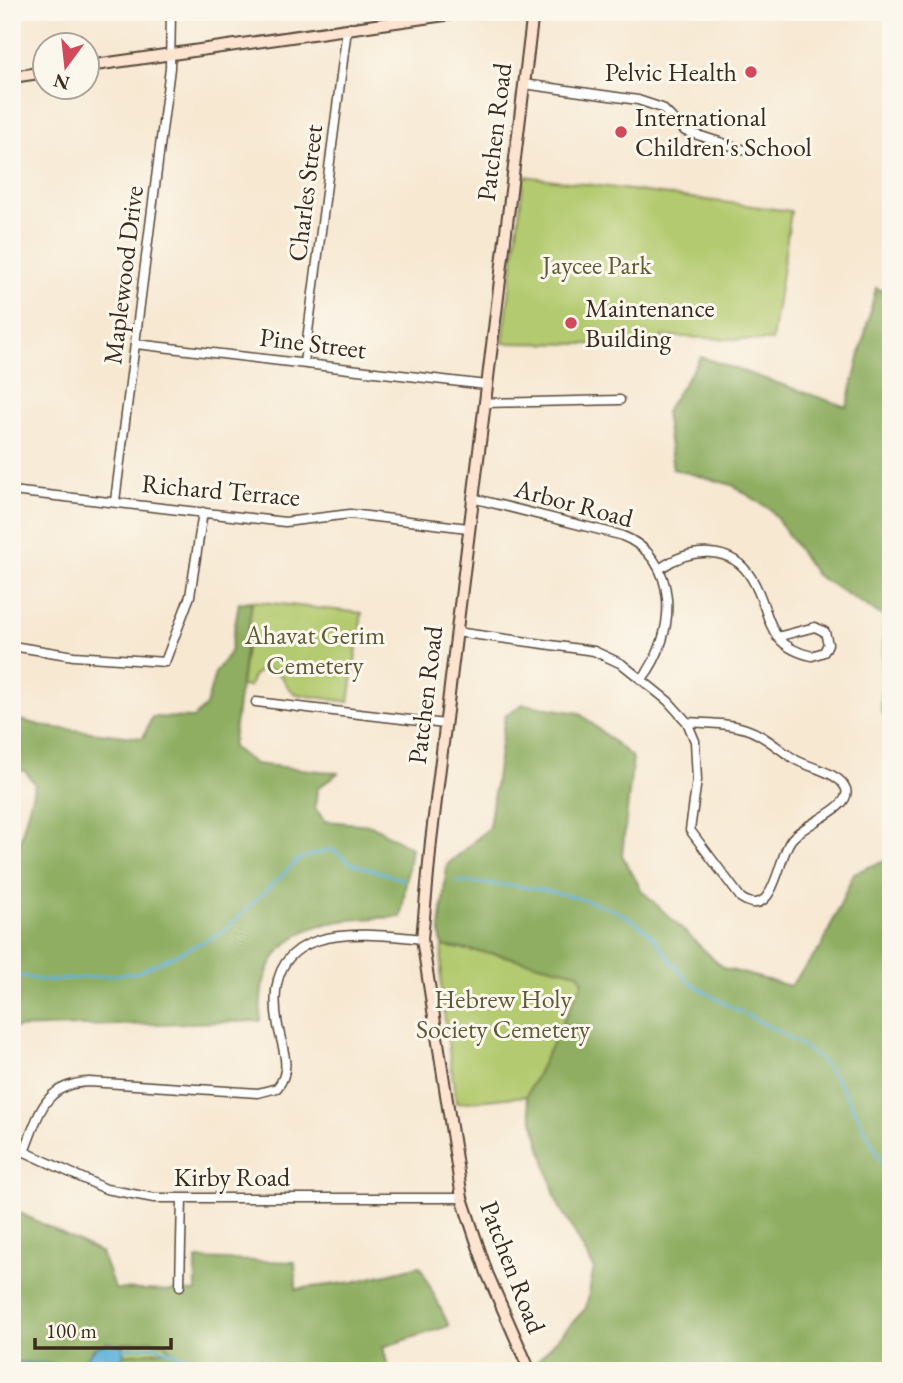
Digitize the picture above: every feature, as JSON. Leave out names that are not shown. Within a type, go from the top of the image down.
[{"type":"street","name":"Maplewood Drive","points":[[115,501],[171,54],[171,12]]},
{"type":"street","points":[[102,64],[466,12]]},
{"type":"street","name":"Patchen Road","points":[[530,1371],[487,1273],[462,1198],[422,939],[468,528],[533,12]]},
{"type":"street","name":"Charles Street","points":[[304,363],[348,29]]},
{"type":"street","points":[[12,77],[32,74]]},
{"type":"street","points":[[524,84],[638,100],[662,108],[685,131],[751,152]]},
{"type":"street","points":[[12,191],[12,214]]},
{"type":"street","name":"Pine Street","points":[[136,344],[486,385]]},
{"type":"street","points":[[484,403],[620,400]]},
{"type":"street","name":"Richard Terrace","points":[[12,491],[285,522],[350,514],[468,528]]},
{"type":"street","name":"Arbor Road","points":[[472,498],[630,539],[647,549],[661,568]]},
{"type":"street","points":[[12,646],[74,656],[165,662],[190,596],[203,512]]},
{"type":"street","points":[[642,679],[656,661],[663,639],[667,600],[661,568],[690,553],[716,554],[733,561],[753,580],[766,619],[776,636],[793,649],[812,656],[824,652],[828,644],[825,632],[815,626],[776,636]]},
{"type":"street","points":[[456,632],[594,651],[642,679],[687,722],[695,741],[697,762],[690,830],[741,898],[761,902],[772,892],[778,865],[790,841],[803,827],[841,808],[846,799],[845,788],[835,777],[797,760],[750,730],[687,722]]},
{"type":"street","points":[[256,702],[445,724]]},
{"type":"street","points":[[24,1152],[47,1100],[67,1084],[89,1082],[258,1093],[277,1088],[286,1071],[275,990],[281,969],[292,954],[313,941],[338,936],[372,934],[422,939]]},
{"type":"street","name":"Kirby Road","points":[[12,1146],[106,1189],[146,1197],[462,1198]]},
{"type":"street","points":[[180,1286],[182,1198]]},
{"type":"green space","name":"Jaycee Park","points":[[524,176],[791,211],[772,341],[662,336],[662,345],[503,343]]},
{"type":"green space","points":[[876,288],[891,294],[891,727],[881,711],[884,617],[816,575],[771,510],[732,485],[673,469],[665,412],[701,357],[847,407]]},
{"type":"green space","name":"Ahavat Gerim Cemetery","points":[[252,601],[362,613],[349,702],[296,694],[281,676],[263,669],[253,676],[249,687],[241,686]]},
{"type":"green space","points":[[252,601],[232,747],[255,764],[338,773],[317,789],[315,808],[325,821],[371,825],[411,848],[401,917],[339,921],[320,925],[287,943],[275,958],[265,978],[261,993],[260,1021],[12,1028],[12,853],[19,845],[35,784],[25,771],[12,770],[12,718],[48,727],[143,738],[152,717],[193,718],[206,706],[215,673],[230,652],[239,603]]},
{"type":"green space","points":[[523,704],[579,713],[633,758],[622,855],[642,891],[723,968],[790,986],[822,946],[854,873],[891,858],[891,1371],[540,1371],[536,1362],[586,1308],[594,1268],[557,1202],[526,1096],[583,982],[578,973],[496,954],[442,946],[440,929],[447,865],[489,828],[505,716]]},
{"type":"green space","name":"Hebrew Holy Society Cemetery","points":[[442,946],[496,954],[578,973],[584,982],[526,1096],[456,1103],[441,991]]},
{"type":"green space","points":[[12,1209],[101,1253],[115,1289],[196,1292],[196,1259],[295,1262],[296,1289],[353,1282],[420,1266],[449,1326],[383,1347],[389,1371],[108,1371],[124,1355],[170,1350],[166,1344],[148,1340],[96,1347],[80,1365],[12,1362]]},
{"type":"green space","points":[[148,1340],[166,1344],[170,1350],[124,1355],[122,1345]]},
{"type":"water","points":[[108,1343],[122,1345],[124,1355],[108,1371],[12,1371],[12,1362],[80,1365],[96,1347]]},
{"type":"waterway","points":[[12,974],[46,981],[136,973],[222,933],[299,859],[332,849],[351,863],[404,880]]},
{"type":"waterway","points":[[455,882],[551,892],[600,905],[640,925],[693,984],[799,1044],[825,1065],[846,1095],[891,1180]]},
{"type":"waterway","points":[[123,1349],[155,1346],[200,1362]]},
{"type":"place","name":"Pelvic Health","points":[[751,72]]},
{"type":"place","name":"International Children's School","points":[[621,132]]},
{"type":"place","name":"Maintenance Building","points":[[571,323]]}]
